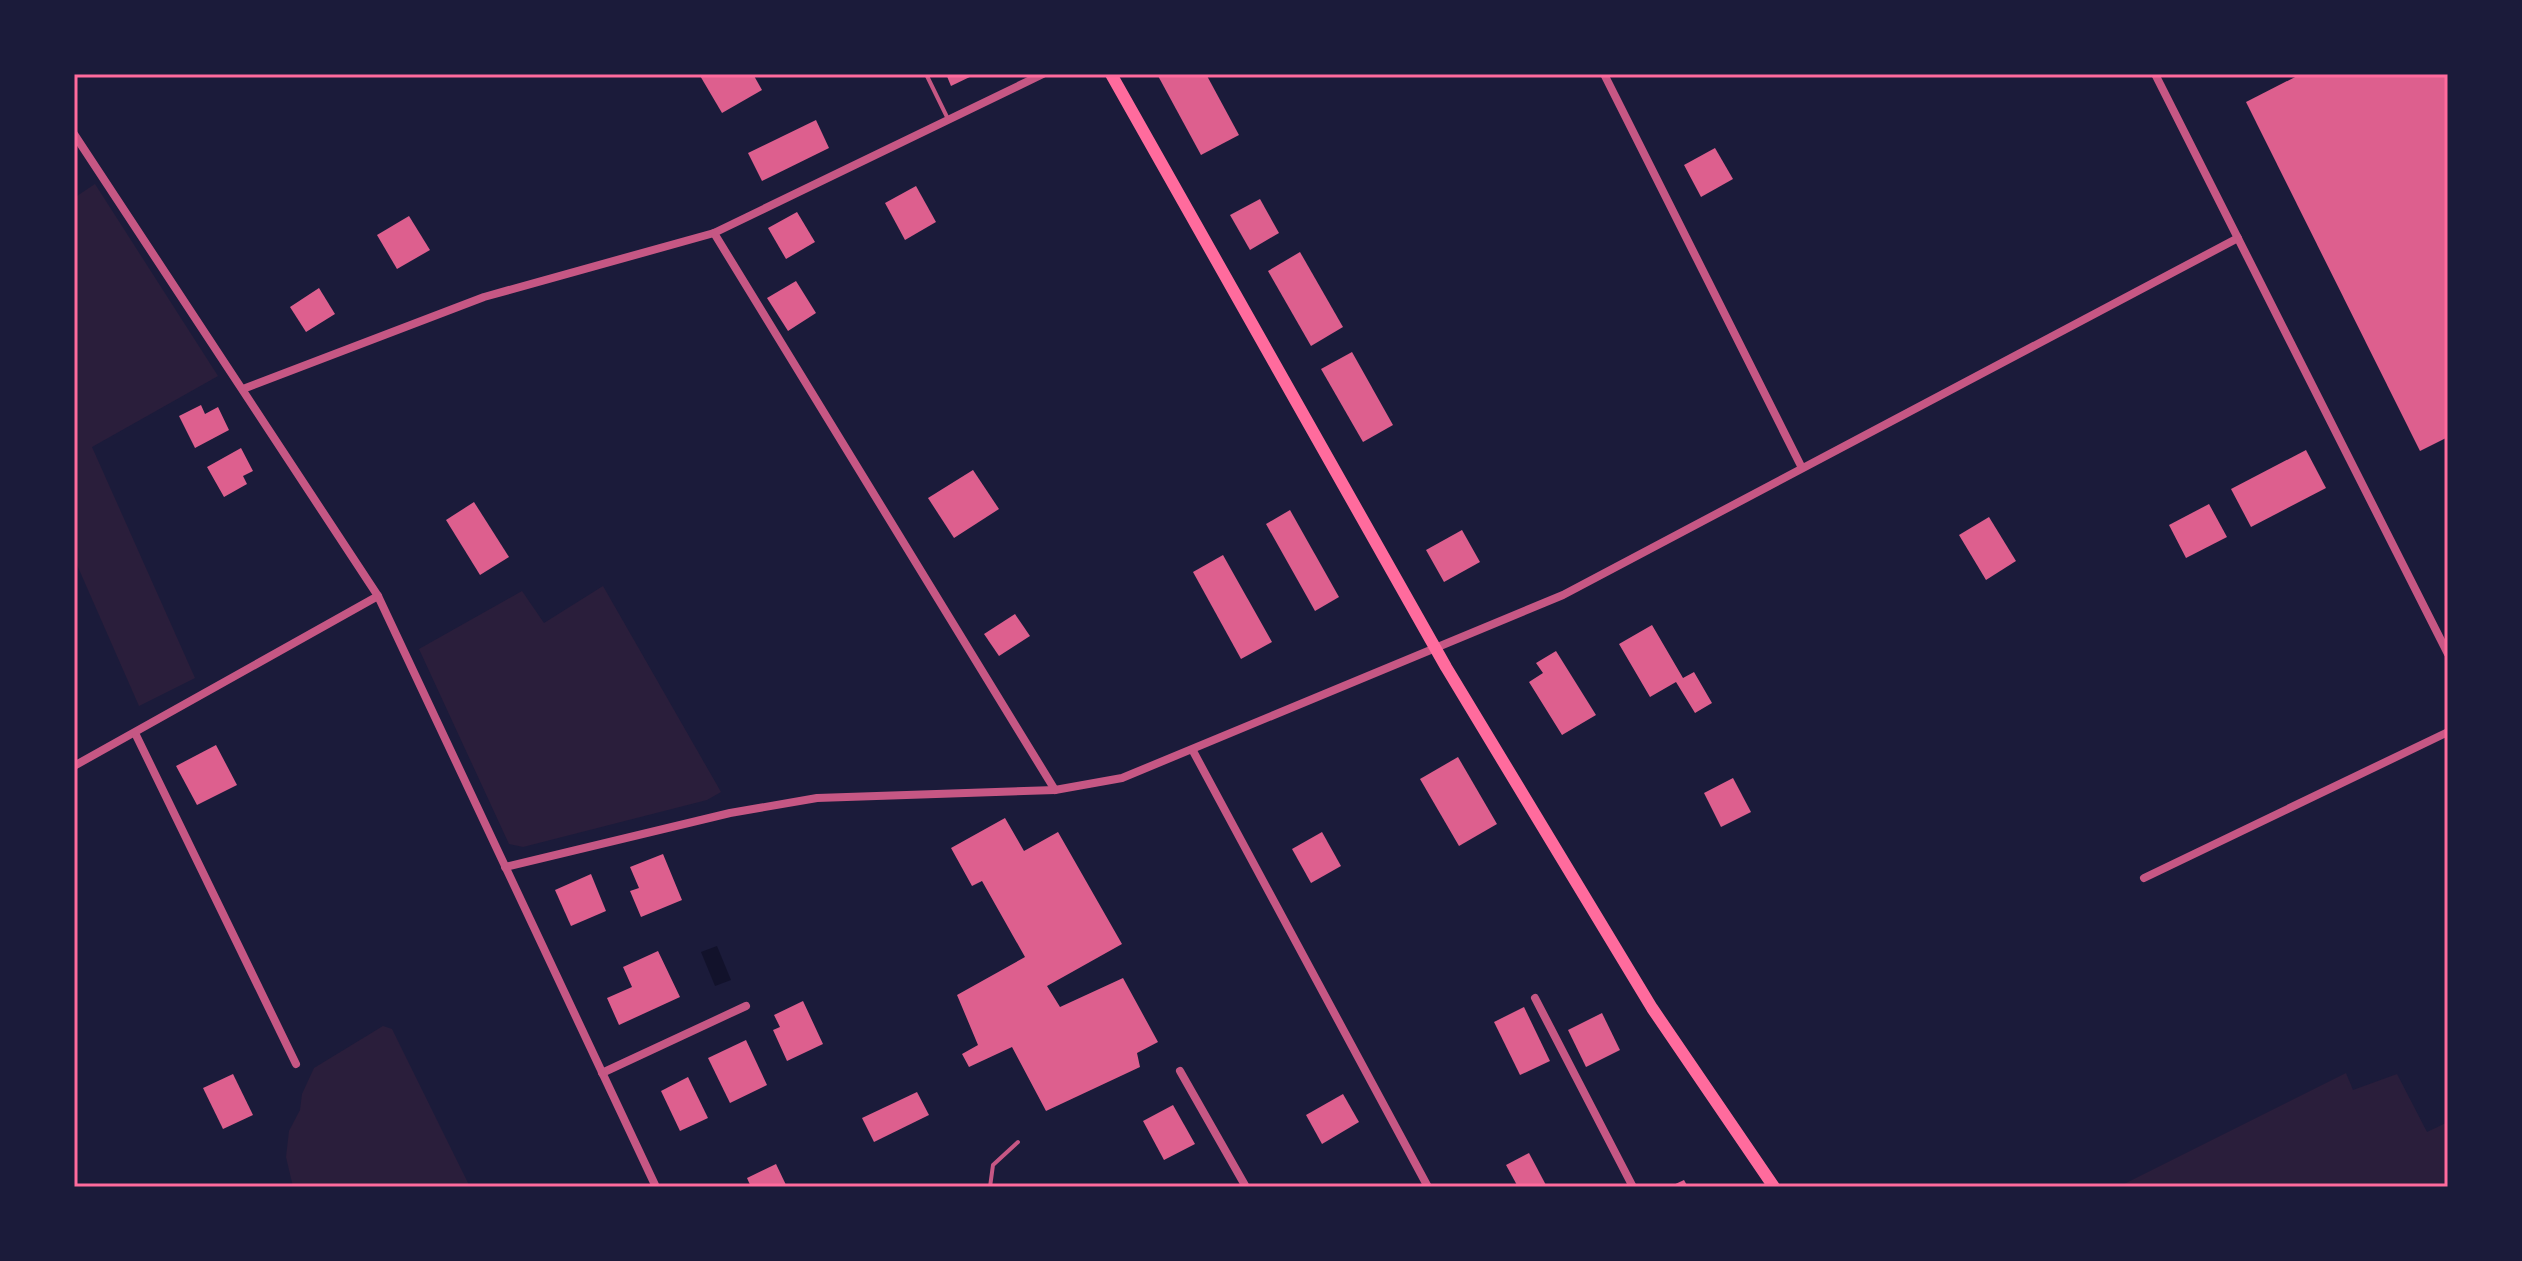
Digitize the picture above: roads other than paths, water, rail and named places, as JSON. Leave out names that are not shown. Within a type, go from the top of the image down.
[{"type":"main road","points":[[1111,74],[1436,649],[1615,948],[1774,1187]]},
{"type":"street","points":[[243,389],[484,297],[714,233],[1043,74]]},
{"type":"street","points":[[1604,74],[1801,466]]},
{"type":"street","points":[[2155,74],[2448,654]]},
{"type":"street","points":[[74,134],[378,596],[656,1187]]},
{"type":"street","points":[[714,233],[1055,790]]},
{"type":"street","points":[[505,867],[730,813],[817,798],[1055,790],[1122,778],[1436,649],[1602,576],[1801,466],[2238,238]]},
{"type":"street","points":[[74,766],[378,596]]},
{"type":"street","points":[[2144,878],[2448,732]]},
{"type":"street","points":[[135,733],[296,1064]]},
{"type":"street","points":[[1193,751],[1428,1187]]},
{"type":"street","points":[[1535,998],[1633,1187]]},
{"type":"street","points":[[602,1073],[746,1006]]},
{"type":"street","points":[[1180,1071],[1246,1187]]},
{"type":"lane","points":[[926,74],[948,119]]},
{"type":"lane","points":[[990,1187],[993,1165],[1018,1142]]}]
